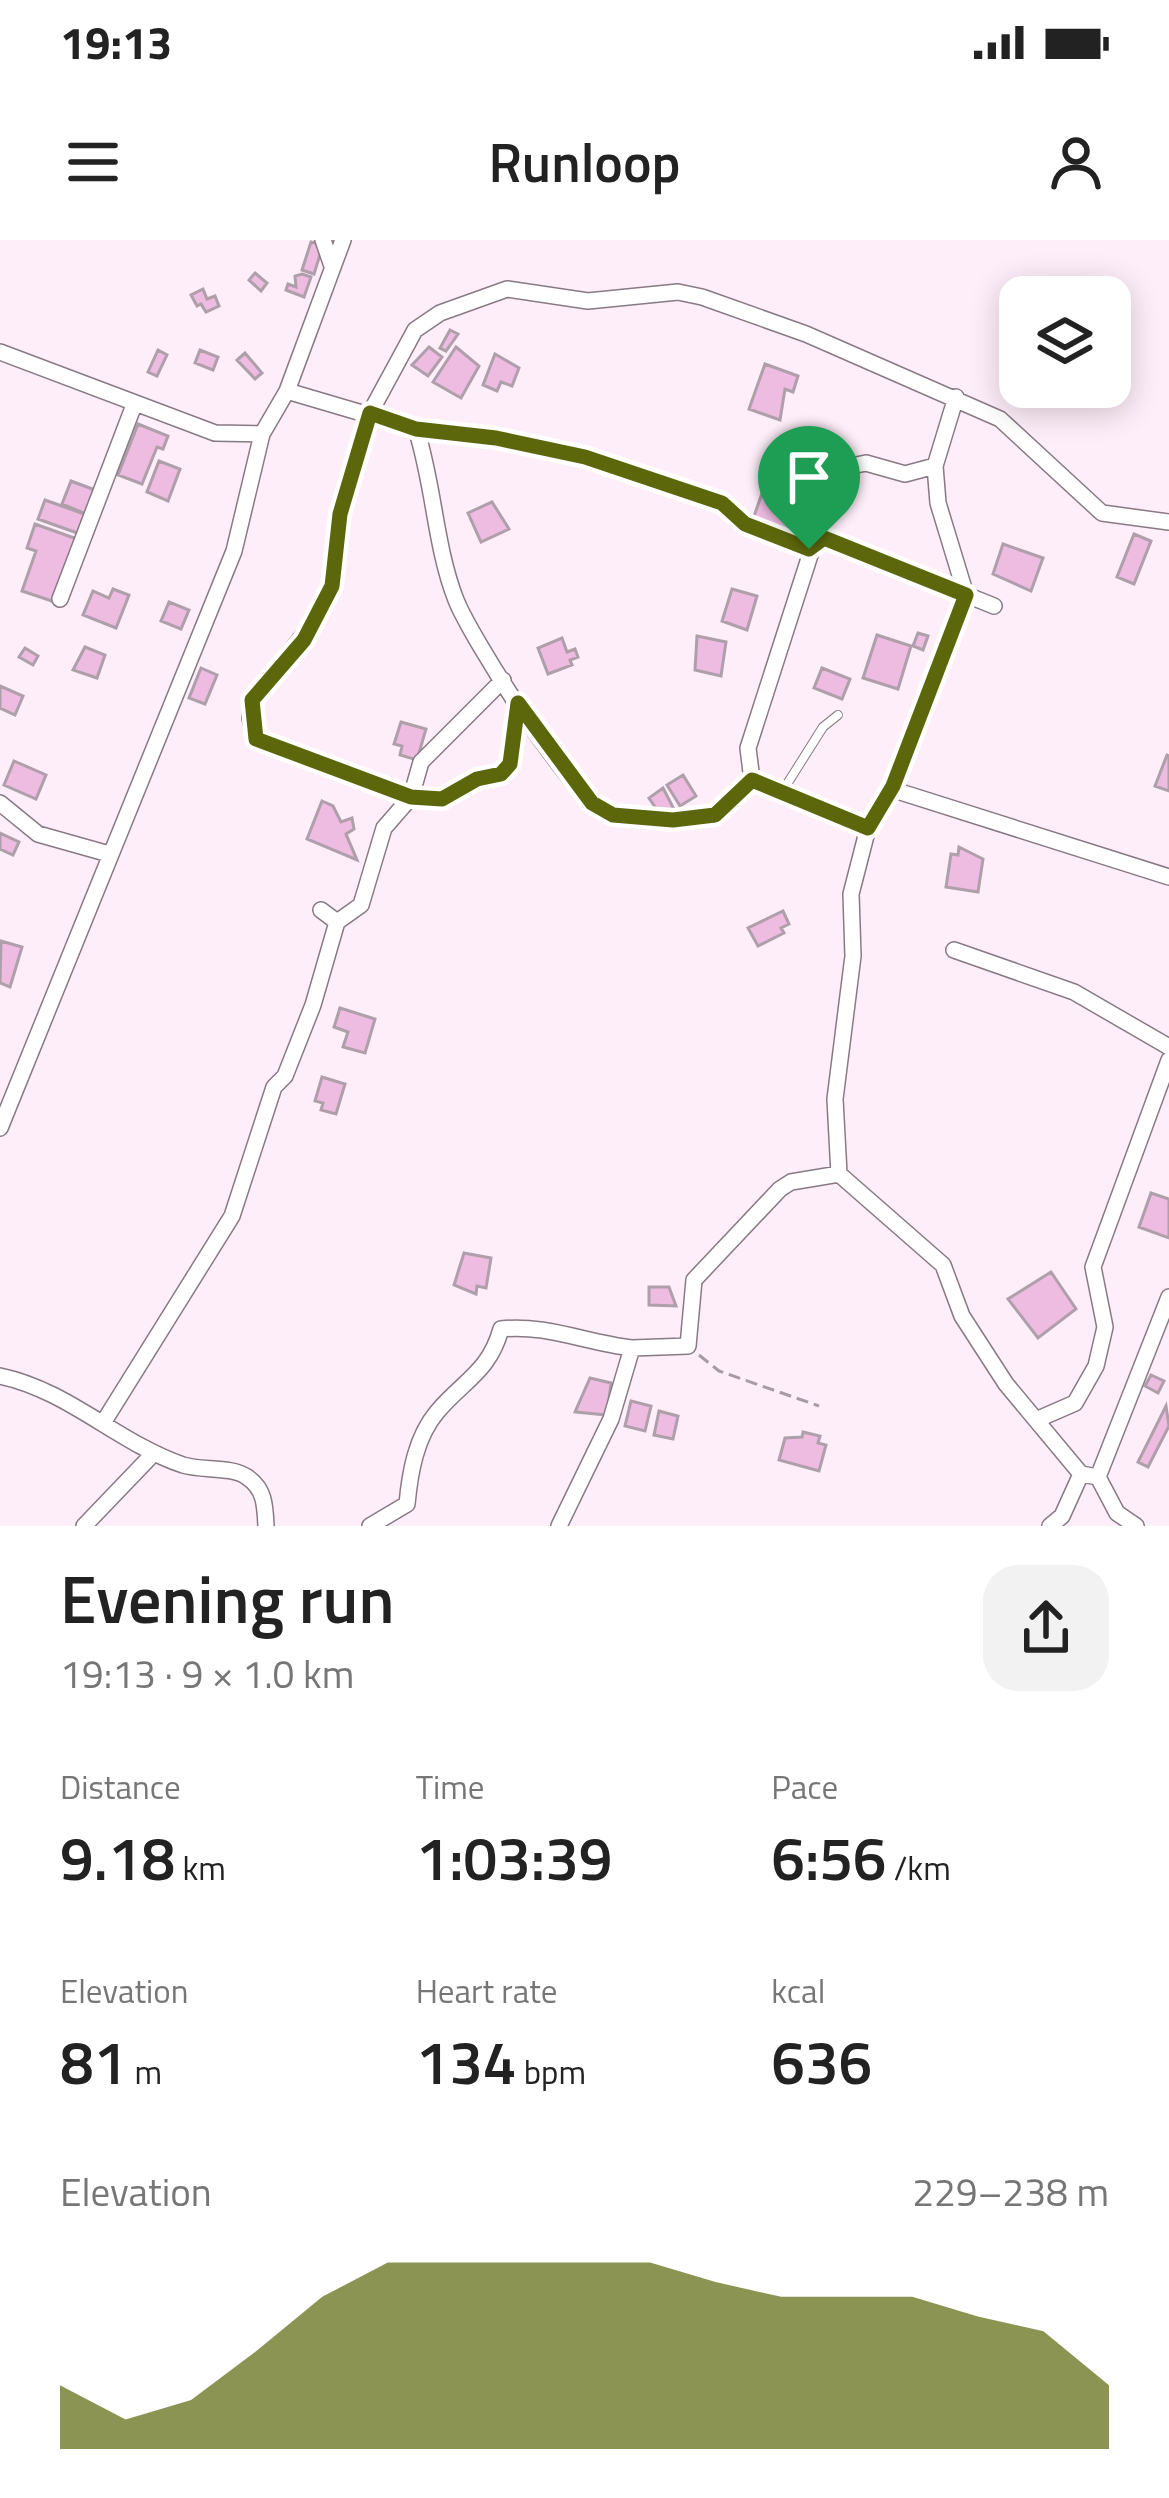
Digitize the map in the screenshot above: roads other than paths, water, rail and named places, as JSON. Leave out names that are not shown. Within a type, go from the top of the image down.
[{"type":"street","points":[[323,240],[332,266]]},
{"type":"street","points":[[0,1128],[234,551],[262,434],[286,391],[343,240]]},
{"type":"street","points":[[518,703],[510,764],[501,774],[477,779],[442,799],[411,797],[256,739],[250,718],[252,700],[304,640],[332,586],[340,514],[370,413],[415,330],[440,313],[507,289],[588,302],[678,292],[702,297],[1000,419],[1102,513],[1169,522]]},
{"type":"street","points":[[0,352],[215,433],[262,434]]},
{"type":"street","points":[[286,391],[416,429],[496,438],[585,457],[722,503],[745,524],[809,549]]},
{"type":"street","points":[[956,398],[935,466],[938,502],[966,595],[891,789],[868,828],[851,894],[854,956],[835,1099],[838,1174],[943,1265],[962,1316],[1036,1420],[1090,1475],[1117,1513],[1136,1526]]},
{"type":"street","points":[[60,599],[134,405]]},
{"type":"street","points":[[416,429],[433,481],[454,596],[518,703],[592,803],[613,815],[673,820],[715,815],[752,780]]},
{"type":"street","points":[[752,780],[748,748],[831,490],[847,467],[866,463],[905,474],[935,466]]},
{"type":"street","points":[[809,549],[824,538],[994,606]]},
{"type":"street","points":[[103,1423],[232,1216],[274,1088],[286,1076],[313,1005],[337,922],[361,905],[384,828],[411,797],[421,762],[503,680]]},
{"type":"street","points":[[752,780],[868,828]]},
{"type":"street","points":[[891,789],[1169,877]]},
{"type":"street","points":[[0,803],[38,834],[109,854]]},
{"type":"street","points":[[321,910],[337,922]]},
{"type":"street","points":[[954,950],[1073,992],[1169,1047]]},
{"type":"street","points":[[1036,1420],[1075,1403],[1096,1366],[1105,1327],[1093,1268],[1169,1060]]},
{"type":"street","points":[[370,1526],[407,1504],[411,1466],[434,1415],[493,1358],[501,1329],[536,1325],[588,1343],[632,1348],[688,1346],[694,1280],[790,1182],[838,1174]]},
{"type":"street","points":[[1050,1526],[1090,1475],[1169,1297]]},
{"type":"street","points":[[559,1526],[611,1419],[632,1348]]},
{"type":"street","points":[[0,1376],[36,1384],[154,1453],[186,1466],[249,1477],[264,1496],[266,1526]]},
{"type":"street","points":[[84,1526],[154,1453]]},
{"type":"lane","points":[[781,793],[823,727],[838,715]]}]
